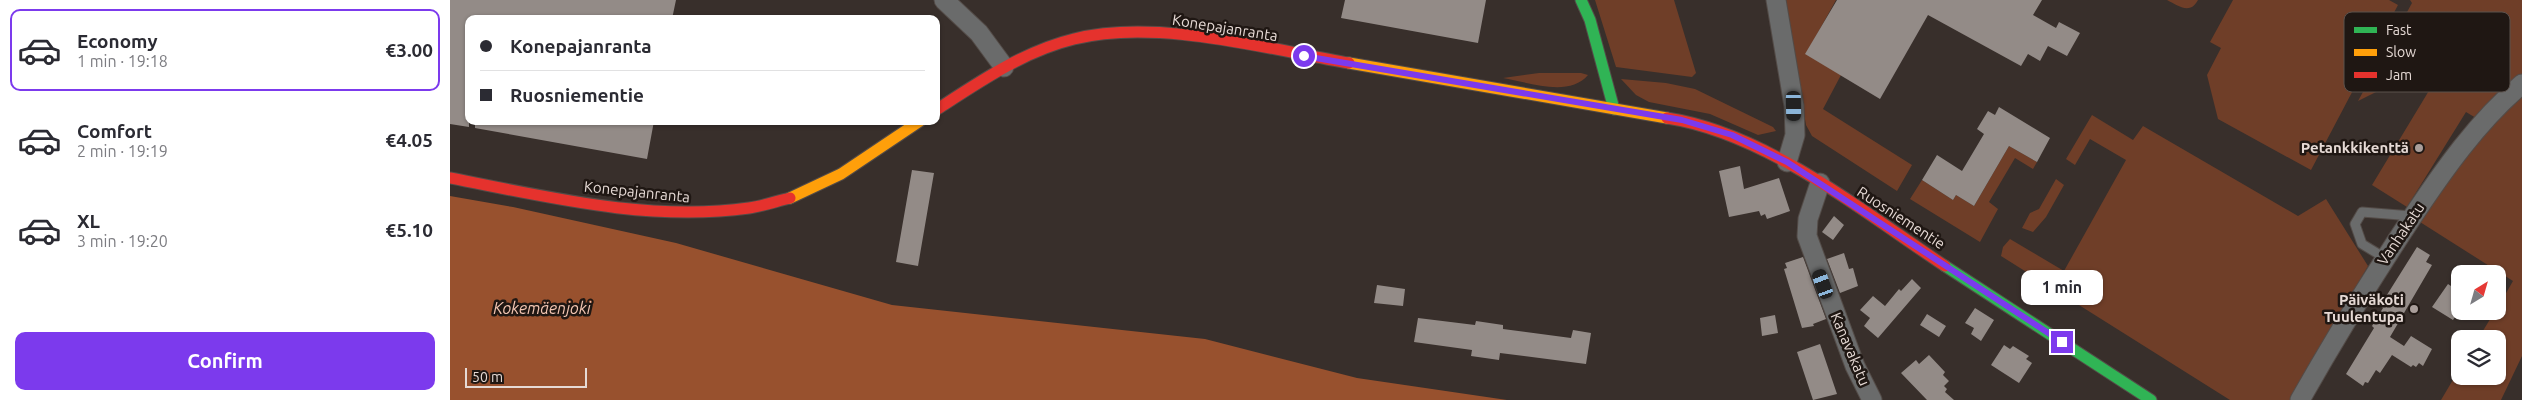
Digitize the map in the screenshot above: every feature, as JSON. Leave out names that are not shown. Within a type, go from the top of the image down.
[{"type":"main road","points":[[1581,0],[1590,20],[1614,109]]},
{"type":"main road","name":"Konepajanranta","points":[[940,107],[1004,67],[1040,50],[1073,38],[1114,33],[1160,33],[1206,38],[1614,109]]},
{"type":"main road","name":"Ruosniementie","points":[[1614,109],[1682,120],[1732,135],[1787,162],[2151,400]]},
{"type":"main road","name":"Konepajanranta","points":[[450,178],[597,204],[674,214],[739,211],[790,198],[826,182],[867,158],[914,125]]},
{"type":"street","points":[[944,0],[979,33],[1004,67]]},
{"type":"street","points":[[1776,0],[1794,106],[1795,135],[1787,162]]},
{"type":"street","name":"Vanhakatu","points":[[2300,400],[2353,307],[2413,216],[2466,144],[2522,84]]},
{"type":"street","name":"Kanavakatu","points":[[1820,183],[1808,219],[1807,236],[1854,366],[1872,400]]},
{"type":"lane","points":[[2385,258],[2362,244],[2355,224],[2362,212],[2413,216]]},
{"type":"shaded area","points":[[1595,0],[1674,0],[1696,73],[1692,77],[1616,67]]},
{"type":"shaded area","points":[[1784,0],[1836,0],[1806,54],[1841,75],[1823,109],[1912,165],[1897,191],[1812,136],[1806,125]]},
{"type":"shaded area","points":[[2167,0],[2198,0],[2195,5],[2184,8]]},
{"type":"shaded area","points":[[2233,0],[2389,0],[2398,5],[2394,12],[2344,12],[2344,92],[2352,92],[2311,170],[2218,119],[2207,75],[2221,48],[2210,42]]},
{"type":"shaded area","points":[[2410,0],[2522,0],[2522,77],[2510,88],[2510,12],[2407,12],[2412,3]]},
{"type":"shaded area","points":[[1539,73],[1581,73],[1588,75],[1580,82],[1570,86],[1559,87],[1548,87],[1503,78]]},
{"type":"shaded area","points":[[1621,79],[1666,83],[1695,89],[1773,127],[1776,131],[1758,135],[1710,114],[1649,102],[1636,95]]},
{"type":"shaded area","points":[[2363,92],[2376,92],[2358,101]]},
{"type":"shaded area","points":[[2428,92],[2505,92],[2476,118],[2466,112],[2407,207],[2372,185]]},
{"type":"shaded area","points":[[2522,93],[2522,356],[2501,400],[2441,400],[2451,383],[2451,385],[2506,385],[2506,330],[2483,330],[2490,320],[2506,320],[2506,293],[2513,281],[2506,277],[2506,265],[2488,265],[2420,222],[2461,159]]},
{"type":"shaded area","points":[[2092,115],[2133,140],[2143,126],[2298,216],[2326,199],[2368,266],[2290,400],[2230,400],[2001,256],[2003,247],[2010,239],[2064,271],[2126,160],[2090,139],[2075,165],[2066,159]]},
{"type":"shaded area","points":[[2009,146],[2037,162],[2033,169],[2015,158],[1989,202],[1998,209],[1980,242],[1910,199],[1922,180],[1953,200],[1956,195],[1974,206]]},
{"type":"shaded area","points":[[2056,179],[2064,185],[2046,217],[2033,232],[2022,228],[2030,213],[2039,209]]},
{"type":"water","name":"Kokemäenjoki","points":[[450,196],[513,207],[676,243],[892,305],[1205,339],[1357,378],[1507,400],[450,400]]},
{"type":"building","points":[[450,0],[676,0],[673,15],[465,15],[465,125],[469,125],[469,127],[450,124]]},
{"type":"building","points":[[1345,0],[1486,0],[1478,43],[1341,18]]},
{"type":"building","points":[[1837,0],[2042,0],[2033,15],[2056,28],[2059,22],[2080,33],[2067,56],[2048,46],[2040,61],[2028,54],[2021,66],[1928,15],[1880,99],[1805,54]]},
{"type":"building","points":[[1999,107],[2050,138],[2037,162],[2009,146],[1974,206],[1956,195],[1953,200],[1922,180],[1937,155],[1962,171],[1984,134],[1977,129],[1988,111],[1995,115]]},
{"type":"building","points":[[475,125],[653,125],[647,159],[475,128]]},
{"type":"building","points":[[1740,166],[1744,189],[1779,178],[1790,211],[1767,219],[1765,214],[1761,216],[1759,211],[1729,217],[1719,171]]},
{"type":"building","points":[[912,170],[934,173],[918,266],[896,262]]},
{"type":"building","points":[[1834,216],[1844,225],[1833,240],[1822,232]]},
{"type":"building","points":[[2417,247],[2430,255],[2426,262],[2432,265],[2390,337],[2404,346],[2411,336],[2432,349],[2423,366],[2419,363],[2416,367],[2413,365],[2411,367],[2392,355],[2380,373],[2376,370],[2368,383],[2365,382],[2363,386],[2346,374],[2374,328],[2372,326],[2383,308],[2380,306]]},
{"type":"building","points":[[1844,253],[1849,269],[1853,268],[1858,286],[1840,293],[1827,259]]},
{"type":"building","points":[[1803,257],[1826,319],[1813,324],[1814,326],[1802,328],[1784,269],[1787,268],[1785,263]]},
{"type":"building","points":[[1912,279],[1921,288],[1878,338],[1864,326],[1870,318],[1860,310],[1873,296],[1885,306],[1899,289],[1901,291]]},
{"type":"building","points":[[2448,284],[2451,286],[2451,319],[2432,307]]},
{"type":"building","points":[[1377,285],[1405,289],[1403,306],[1374,303]]},
{"type":"building","points":[[1975,308],[1994,320],[1981,341],[1971,334],[1974,328],[1965,323]]},
{"type":"building","points":[[1927,314],[1946,326],[1939,337],[1920,325]]},
{"type":"building","points":[[1775,315],[1778,333],[1762,336],[1760,318]]},
{"type":"building","points":[[1418,318],[1475,325],[1476,321],[1503,325],[1503,329],[1571,338],[1573,330],[1591,333],[1586,364],[1500,353],[1499,360],[1471,356],[1472,350],[1414,342]]},
{"type":"building","points":[[1820,344],[1837,394],[1813,400],[1797,352]]},
{"type":"building","points":[[2004,345],[2010,349],[2013,346],[2029,356],[2026,359],[2032,363],[2019,383],[1991,365]]},
{"type":"building","points":[[1929,355],[1945,372],[1943,375],[1949,381],[1944,386],[1947,389],[1945,392],[1954,400],[1927,400],[1901,373],[1916,360],[1919,364]]},
{"type":"traffic: fast","points":[[1581,0],[1590,20],[1614,109]]},
{"type":"traffic: fast","points":[[1945,266],[2151,400]]},
{"type":"traffic: slow","points":[[1349,63],[1667,118]]},
{"type":"traffic: slow","points":[[790,198],[841,174],[914,125]]},
{"type":"traffic: jam","points":[[940,107],[1002,68],[1037,51],[1074,39],[1106,33],[1140,32],[1211,38],[1349,63]]},
{"type":"traffic: jam","points":[[1667,118],[1704,126],[1741,140],[1777,157],[1847,199],[1945,266]]},
{"type":"traffic: jam","points":[[450,178],[561,200],[636,210],[711,212],[749,208],[790,198]]},
{"type":"place","name":"Petankkikenttä","points":[[2419,148]]},
{"type":"place","name":"Päiväkoti Tuulentupa","points":[[2414,309]]},
{"type":"route","points":[[1304,56],[1682,120],[1732,135],[1800,170],[2062,342]]}]
